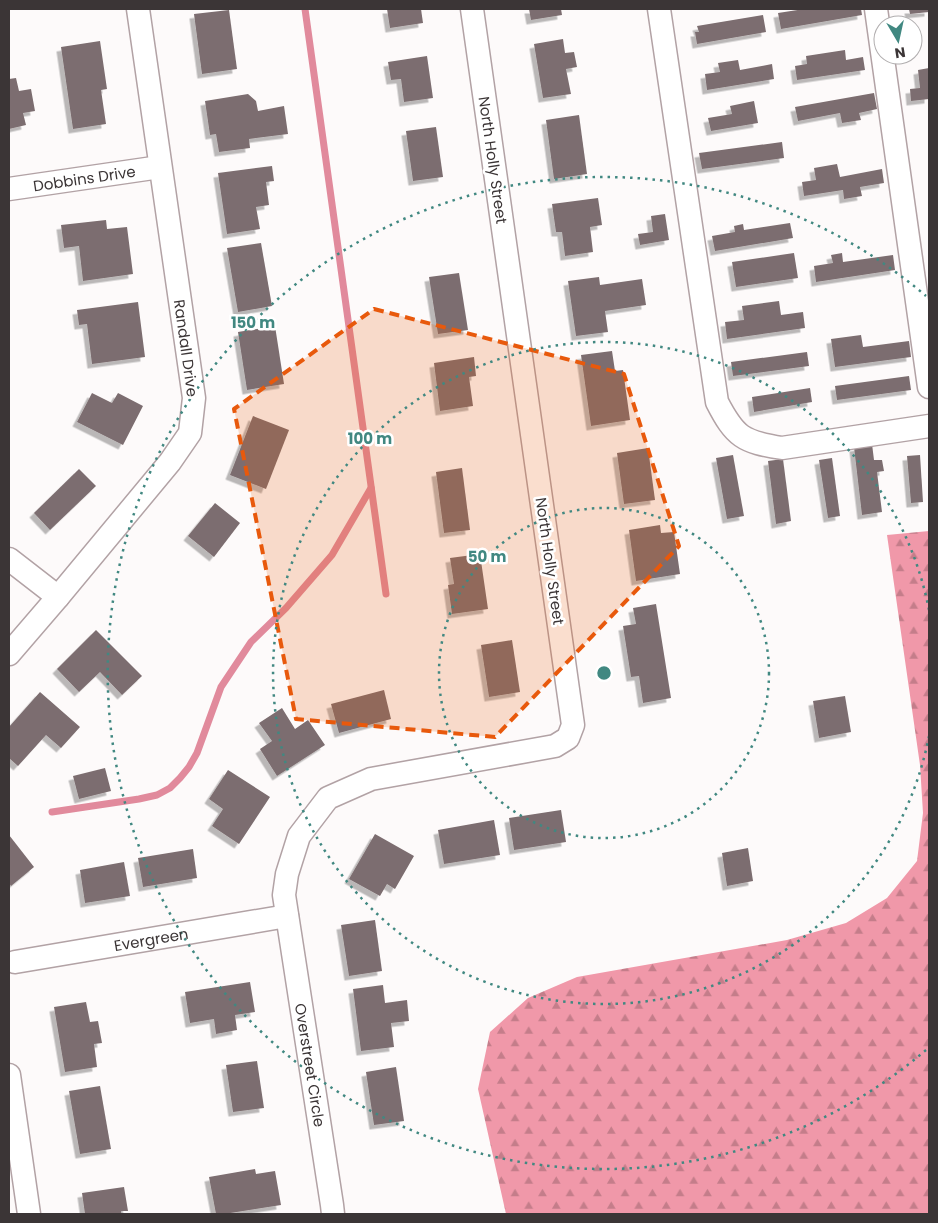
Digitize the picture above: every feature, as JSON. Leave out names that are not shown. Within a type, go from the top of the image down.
[{"type":"street","name":"Randall Drive","points":[[9,654],[170,462],[190,434],[194,398],[138,9]]},
{"type":"street","name":"North Holly Street","points":[[287,916],[284,895],[287,874],[299,836],[328,798],[371,779],[554,746],[568,738],[573,724],[472,9]]},
{"type":"street","points":[[659,9],[717,402],[726,421],[740,436],[759,444],[782,448],[929,426]]},
{"type":"street","points":[[876,9],[929,387]]},
{"type":"street","name":"Dobbins Drive","points":[[9,189],[160,167]]},
{"type":"street","points":[[9,559],[58,597]]},
{"type":"street","name":"Evergreen","points":[[11,962],[287,916]]},
{"type":"street","name":"Overstreet Circle","points":[[287,916],[333,1214]]},
{"type":"street","points":[[9,1075],[29,1214]]},
{"type":"highlighted area","points":[[374,309],[624,374],[679,546],[495,737],[296,719],[234,409]]},
{"type":"green space","points":[[929,531],[929,1214],[506,1214],[478,1089],[490,1032],[528,998],[577,977],[787,940],[846,923],[887,898],[917,861],[923,813],[920,765],[887,535]]},
{"type":"building","points":[[387,9],[421,9],[423,23],[390,28]]},
{"type":"building","points":[[529,9],[561,9],[562,15],[531,20]]},
{"type":"building","points":[[804,9],[861,9],[862,15],[781,29],[778,13]]},
{"type":"building","points":[[909,9],[929,9],[929,12],[910,14]]},
{"type":"building","points":[[229,10],[237,69],[202,74],[194,14]]},
{"type":"building","points":[[763,15],[766,32],[697,44],[695,32],[699,32],[697,26]]},
{"type":"building","points":[[563,39],[565,53],[574,52],[577,67],[566,69],[571,94],[543,98],[534,44]]},
{"type":"building","points":[[100,41],[107,89],[101,90],[106,124],[73,129],[61,47]]},
{"type":"building","points":[[845,50],[846,60],[863,57],[865,70],[797,80],[795,66],[807,64],[806,56]]},
{"type":"building","points":[[427,56],[433,98],[404,102],[401,79],[391,80],[388,62]]},
{"type":"building","points":[[738,60],[740,70],[772,64],[774,79],[707,90],[705,74],[720,72],[718,63]]},
{"type":"building","points":[[929,68],[929,99],[911,101],[910,89],[920,88],[918,70]]},
{"type":"building","points":[[16,78],[19,91],[31,89],[35,111],[23,113],[26,125],[9,129],[9,79]]},
{"type":"building","points":[[874,93],[877,109],[859,113],[861,120],[842,123],[840,113],[798,121],[795,107]]},
{"type":"building","points":[[248,94],[256,101],[258,111],[284,106],[288,134],[249,139],[250,148],[219,152],[216,134],[210,135],[205,101]]},
{"type":"building","points":[[754,101],[758,123],[711,131],[708,118],[732,114],[730,106]]},
{"type":"building","points":[[579,115],[587,174],[554,179],[546,120]]},
{"type":"building","points":[[436,127],[443,177],[413,181],[406,131]]},
{"type":"building","points":[[782,142],[784,158],[702,169],[699,153]]},
{"type":"building","points":[[837,164],[840,177],[882,169],[884,183],[860,187],[862,196],[844,199],[843,190],[804,196],[802,182],[816,180],[814,168]]},
{"type":"building","points":[[272,166],[274,181],[266,182],[269,205],[256,207],[260,229],[227,234],[218,173]]},
{"type":"building","points":[[598,198],[602,225],[590,227],[593,252],[565,256],[562,232],[556,232],[552,204]]},
{"type":"building","points":[[665,214],[669,240],[640,245],[638,234],[653,232],[651,216]]},
{"type":"building","points":[[106,220],[107,229],[127,227],[133,274],[83,281],[79,246],[64,248],[61,225]]},
{"type":"building","points":[[790,223],[793,238],[715,251],[712,236],[735,232],[734,226],[743,224],[744,230]]},
{"type":"building","points":[[261,243],[272,306],[238,312],[227,248]]},
{"type":"building","points":[[794,253],[798,278],[736,287],[732,262]]},
{"type":"building","points":[[842,253],[843,262],[893,255],[895,270],[816,282],[814,266],[833,263],[831,255]]},
{"type":"building","points":[[459,273],[468,330],[438,334],[429,277]]},
{"type":"building","points":[[599,277],[600,285],[642,279],[646,305],[605,311],[608,332],[576,336],[568,281]]},
{"type":"building","points":[[779,301],[781,315],[803,312],[805,328],[727,339],[725,322],[744,320],[742,306]]},
{"type":"building","points":[[138,302],[145,357],[92,364],[87,324],[79,325],[77,310]]},
{"type":"building","points":[[275,326],[284,384],[247,390],[238,332]]},
{"type":"building","points":[[861,335],[863,347],[909,341],[911,357],[835,367],[831,339]]},
{"type":"building","points":[[612,351],[615,371],[623,370],[630,420],[591,426],[581,355]]},
{"type":"building","points":[[807,352],[809,366],[733,376],[731,362]]},
{"type":"building","points":[[474,357],[476,376],[469,377],[473,406],[440,411],[434,363]]},
{"type":"building","points":[[909,376],[911,390],[837,400],[835,386]]},
{"type":"building","points":[[810,388],[812,402],[754,412],[752,397]]},
{"type":"building","points":[[92,393],[112,403],[118,393],[143,406],[123,445],[77,422]]},
{"type":"building","points":[[253,416],[289,430],[266,489],[230,475]]},
{"type":"building","points":[[872,444],[874,460],[882,460],[884,471],[877,472],[882,512],[862,515],[854,447]]},
{"type":"building","points":[[648,448],[655,500],[624,504],[617,453]]},
{"type":"building","points":[[733,455],[744,516],[727,519],[716,458]]},
{"type":"building","points":[[920,455],[923,502],[911,503],[907,456]]},
{"type":"building","points":[[832,458],[840,516],[828,518],[819,460]]},
{"type":"building","points":[[783,459],[791,521],[776,524],[768,461]]},
{"type":"building","points":[[462,468],[470,530],[444,533],[436,472]]},
{"type":"building","points":[[79,469],[96,486],[50,530],[34,513]]},
{"type":"building","points":[[215,503],[240,523],[214,557],[188,536]]},
{"type":"building","points":[[660,525],[661,533],[674,532],[680,574],[636,581],[629,530]]},
{"type":"building","points":[[480,554],[488,609],[452,614],[448,585],[454,584],[450,558]]},
{"type":"building","points":[[656,604],[671,698],[643,703],[639,676],[631,677],[623,626],[636,624],[633,608]]},
{"type":"building","points":[[96,630],[142,676],[122,695],[100,672],[79,692],[57,669]]},
{"type":"building","points":[[512,640],[520,692],[489,697],[481,645]]},
{"type":"building","points":[[384,690],[391,719],[339,733],[331,704]]},
{"type":"building","points":[[40,692],[80,727],[61,748],[46,735],[18,766],[9,758],[9,727]]},
{"type":"building","points":[[845,696],[851,732],[819,738],[813,701]]},
{"type":"building","points":[[282,708],[295,729],[308,720],[325,745],[277,776],[260,749],[272,741],[259,723]]},
{"type":"building","points":[[105,768],[111,791],[79,799],[73,776]]},
{"type":"building","points":[[228,770],[270,797],[239,844],[212,826],[223,809],[209,799]]},
{"type":"building","points":[[561,810],[566,842],[514,850],[509,818]]},
{"type":"building","points":[[494,820],[500,855],[444,864],[438,830]]},
{"type":"building","points":[[375,834],[414,856],[395,889],[387,884],[380,896],[349,879]]},
{"type":"building","points":[[9,835],[34,867],[11,886],[9,883]]},
{"type":"building","points":[[748,848],[753,881],[727,886],[722,853]]},
{"type":"building","points":[[193,849],[197,878],[143,887],[138,858]]},
{"type":"building","points":[[124,862],[130,896],[85,903],[80,870]]},
{"type":"building","points":[[375,920],[382,971],[349,976],[341,925]]},
{"type":"building","points":[[250,982],[255,1012],[235,1015],[237,1030],[216,1034],[214,1019],[190,1023],[185,992]]},
{"type":"building","points":[[383,985],[385,1003],[407,1000],[409,1021],[391,1023],[394,1047],[361,1051],[353,989]]},
{"type":"building","points":[[86,1002],[90,1022],[98,1021],[102,1043],[94,1044],[97,1067],[65,1072],[54,1007]]},
{"type":"building","points":[[257,1061],[264,1108],[233,1112],[226,1065]]},
{"type":"building","points":[[396,1067],[404,1121],[374,1125],[366,1072]]},
{"type":"building","points":[[100,1086],[111,1149],[80,1154],[69,1091]]},
{"type":"building","points":[[255,1169],[256,1174],[275,1171],[281,1205],[216,1214],[209,1177]]},
{"type":"building","points":[[124,1187],[128,1211],[121,1211],[121,1214],[85,1214],[82,1193]]},
{"type":"waterway","points":[[305,9],[386,594]]},
{"type":"waterway","points":[[52,812],[157,795],[170,788],[180,778],[197,753],[221,687],[251,642],[286,608],[332,555],[371,488]]}]
